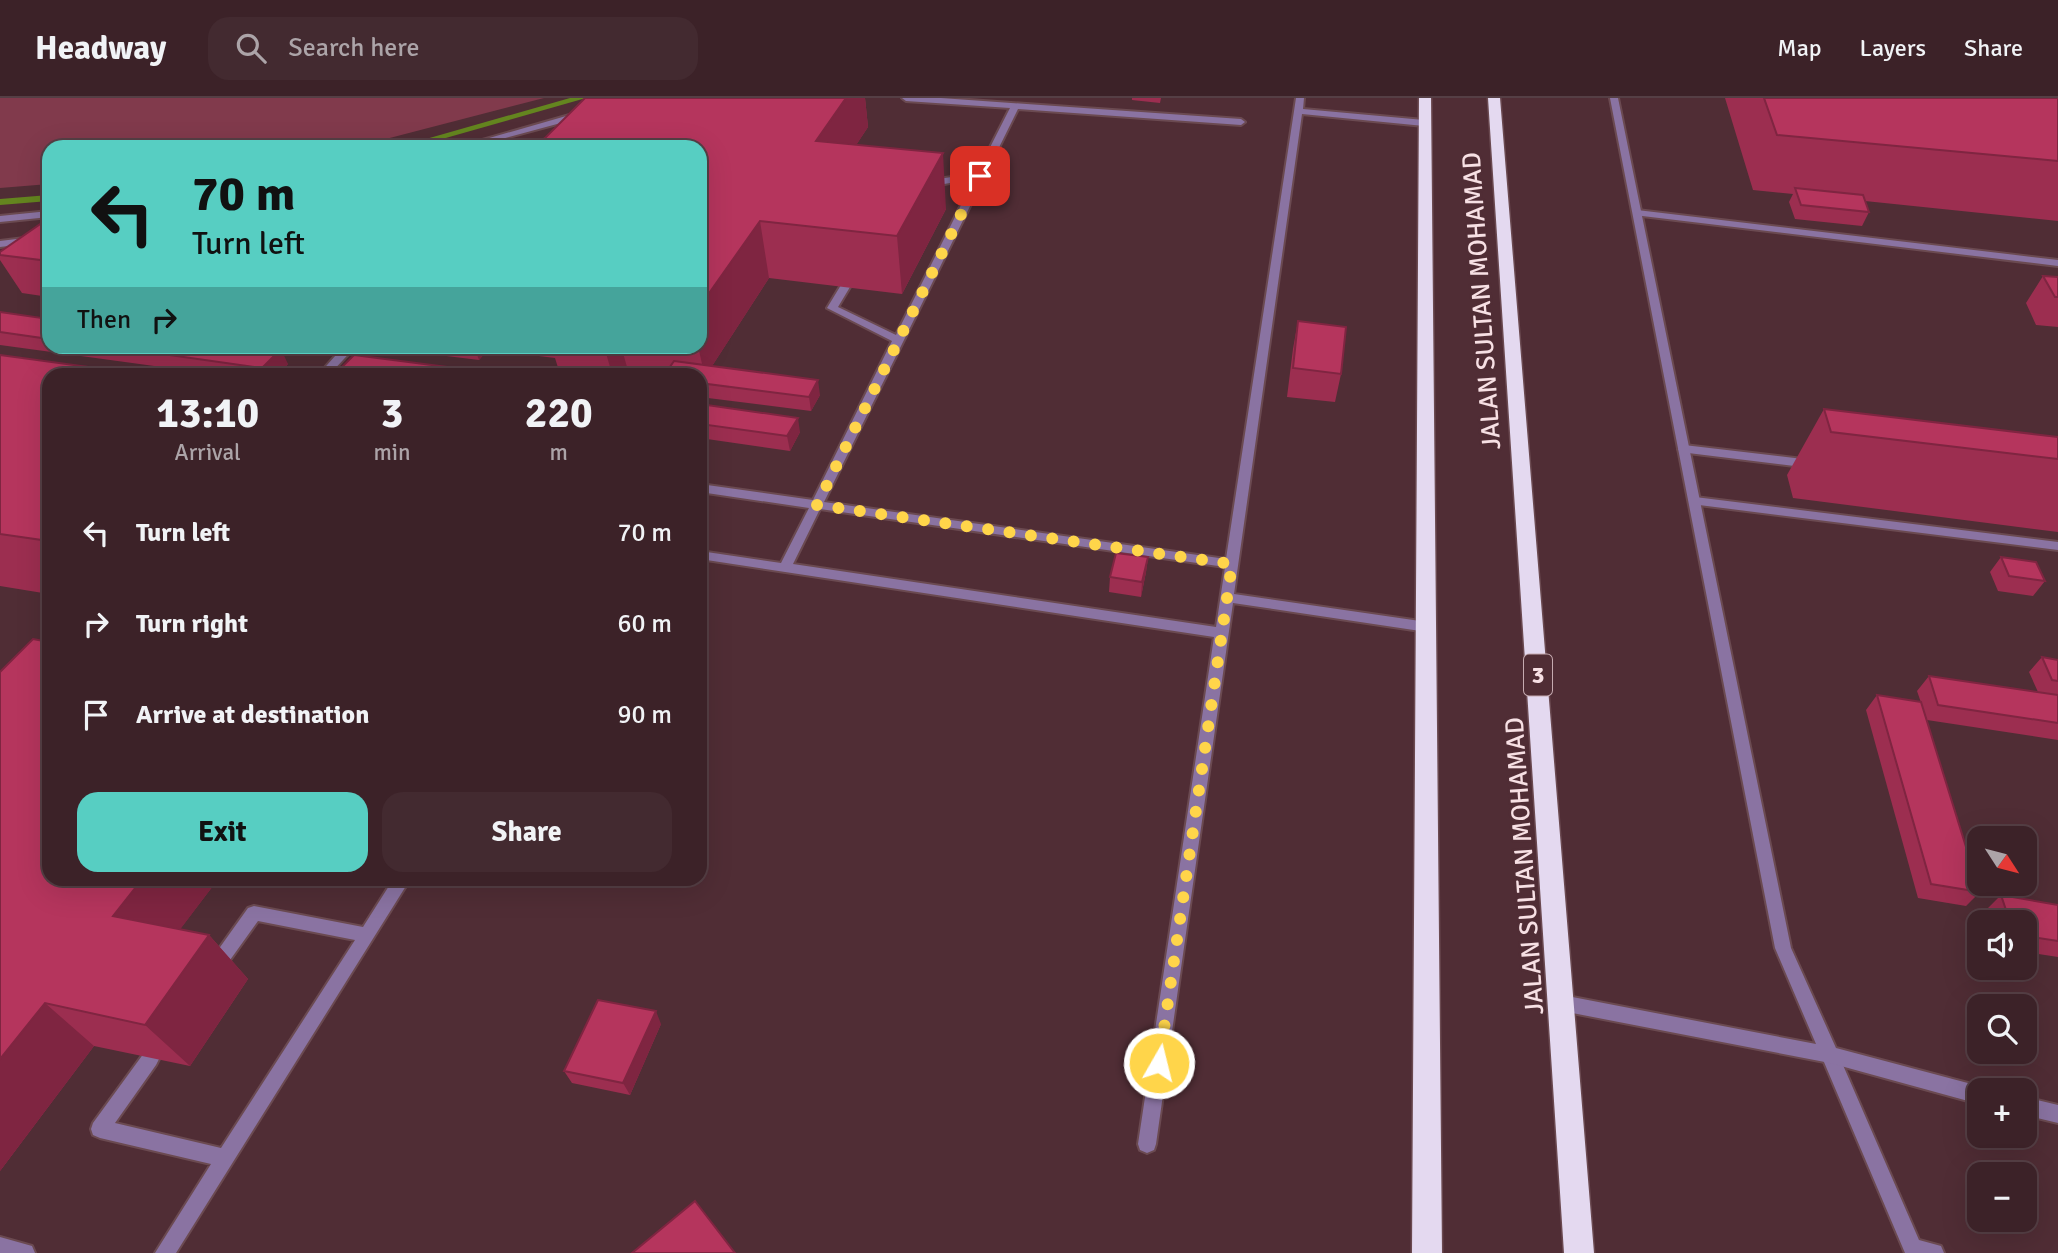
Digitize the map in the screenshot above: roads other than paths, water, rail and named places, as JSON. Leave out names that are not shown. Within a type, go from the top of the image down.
[{"type":"highway","name":"JALAN SULTAN MOHAMAD","points":[[1424,98],[1427,1253]]},
{"type":"highway","name":"JALAN SULTAN MOHAMAD","points":[[1494,98],[1579,1253]]},
{"type":"street","points":[[906,98],[1241,122]]},
{"type":"street","points":[[1614,98],[1783,948],[1915,1251],[1934,1253]]},
{"type":"street","points":[[1147,1144],[1299,105],[1424,123]]},
{"type":"street","points":[[785,568],[1015,106]]},
{"type":"street","points":[[488,140],[591,112]]},
{"type":"street","points":[[552,140],[570,135]]},
{"type":"street","points":[[914,186],[980,176]]},
{"type":"street","points":[[1637,213],[2058,263]]},
{"type":"street","points":[[0,219],[42,215]]},
{"type":"street","points":[[0,244],[42,239]]},
{"type":"street","points":[[845,287],[832,308],[898,340]]},
{"type":"street","points":[[330,368],[343,354]]},
{"type":"street","points":[[1684,449],[1831,466]]},
{"type":"street","points":[[707,489],[1232,564]]},
{"type":"street","points":[[1695,500],[2058,546]]},
{"type":"street","points":[[707,556],[1222,633]]},
{"type":"street","points":[[1227,598],[1427,626]]},
{"type":"street","points":[[165,1253],[398,886]]},
{"type":"street","points":[[212,972],[254,913],[367,935]]},
{"type":"street","points":[[1562,1003],[1830,1055],[1967,1092]]},
{"type":"street","points":[[150,1059],[100,1129],[225,1158]]},
{"type":"street","points":[[2037,1109],[2058,1114]]},
{"type":"street","points":[[0,1247],[24,1253]]},
{"type":"waterway","points":[[428,140],[581,98]]},
{"type":"waterway","points":[[0,202],[42,199]]}]
